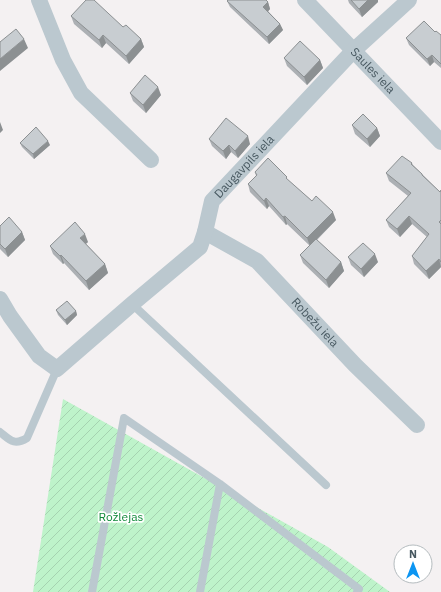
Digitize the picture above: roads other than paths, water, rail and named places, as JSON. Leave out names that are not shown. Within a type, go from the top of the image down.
[{"type":"street","points":[[39,0],[63,60],[81,93],[151,160]]},
{"type":"street","name":"Saules iela","points":[[305,0],[441,142]]},
{"type":"street","name":"Daugavpils iela","points":[[57,369],[200,247],[212,201],[353,51],[409,0]]},
{"type":"street","name":"Robežu iela","points":[[205,232],[257,261],[354,365],[417,425]]},
{"type":"street","points":[[0,299],[10,316],[39,356],[57,369]]},
{"type":"lane","points":[[132,304],[326,485]]},
{"type":"lane","points":[[0,432],[13,442],[21,442],[27,438],[57,369]]},
{"type":"lane","points":[[92,592],[124,418],[220,484],[359,588],[357,592]]},
{"type":"lane","points":[[200,592],[220,484]]},
{"type":"park label","name":"Rožlejas","points":[[121,517]]}]
